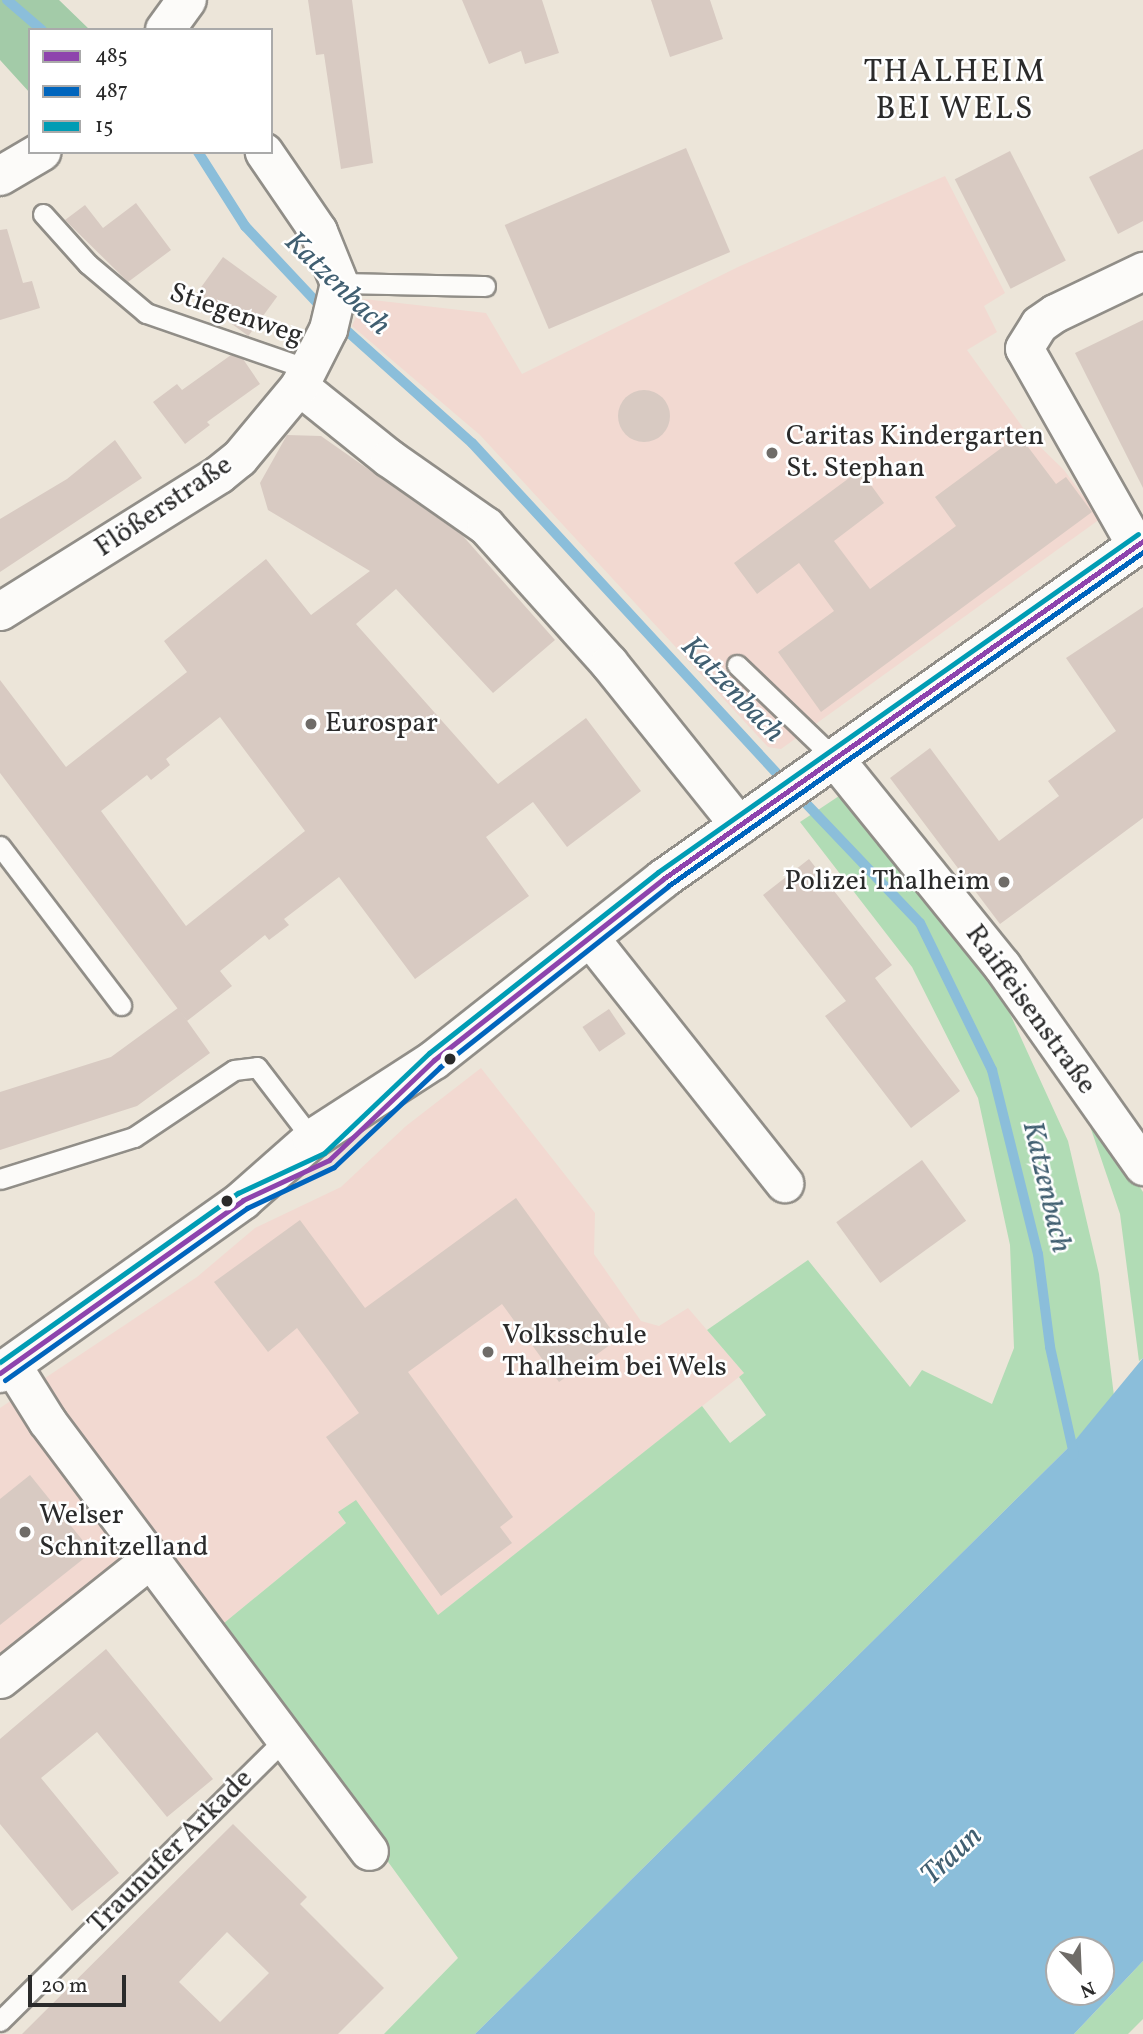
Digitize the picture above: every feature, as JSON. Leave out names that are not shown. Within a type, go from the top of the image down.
[{"type":"main road","points":[[166,28],[187,0]]},
{"type":"main road","points":[[0,176],[38,154]]},
{"type":"main road","points":[[6,1369],[243,1200],[312,1139],[434,1060],[739,825],[1139,543]]},
{"type":"main road","points":[[243,1200],[329,1160],[434,1060]]},
{"type":"street","points":[[265,154],[318,231],[334,308]]},
{"type":"street","points":[[1139,543],[1024,348],[1039,324],[1055,313],[1143,271]]},
{"type":"street","name":"Flößerstraße","points":[[0,611],[219,474],[239,458],[303,377],[334,308]]},
{"type":"street","points":[[303,377],[389,458],[486,526],[609,663],[739,825]]},
{"type":"street","name":"Raiffeisenstraße","points":[[835,759],[1002,966],[1143,1166]]},
{"type":"street","points":[[590,938],[784,1183]]},
{"type":"street","points":[[6,1369],[282,1742],[369,1852]]},
{"type":"street","points":[[0,1679],[149,1560]]},
{"type":"lane","name":"Stiegenweg","points":[[43,214],[89,264],[146,313],[303,377]]},
{"type":"lane","points":[[334,308],[485,286]]},
{"type":"lane","points":[[737,665],[835,759]]},
{"type":"lane","points":[[0,846],[121,1005]]},
{"type":"lane","points":[[0,1179],[134,1137],[234,1070],[257,1067],[312,1139]]},
{"type":"lane","name":"Traunufer Arkade","points":[[0,2021],[282,1742]]},
{"type":"shaded area","name":"Caritas Kindergarten St. Stephan","points":[[945,176],[1005,293],[984,306],[997,332],[967,350],[1029,436],[1064,470],[1100,519],[781,749],[768,747],[480,435],[352,326],[364,299],[486,313],[522,374],[738,267]]},
{"type":"shaded area","name":"Volksschule Thalheim bei Wels","points":[[481,1068],[595,1213],[594,1254],[641,1321],[659,1326],[688,1308],[744,1373],[438,1615],[338,1512],[346,1523],[218,1628],[128,1555],[0,1657],[0,1408],[197,1277],[255,1228],[341,1187],[406,1126]]},
{"type":"green space","points":[[0,0],[59,0],[88,28],[28,28],[28,91],[0,60]]},
{"type":"green space","points":[[845,792],[996,983],[1068,1141],[1099,1274],[1114,1396],[1072,1444],[475,2034],[384,2034],[458,1958],[218,1628],[346,1523],[338,1512],[356,1500],[438,1615],[702,1406],[730,1443],[766,1415],[739,1377],[744,1373],[707,1330],[808,1260],[910,1387],[922,1370],[992,1404],[1014,1348],[1010,1245],[978,1098],[912,967],[800,822]]},
{"type":"green space","points":[[1078,1091],[1143,1192],[1143,1358],[1139,1361],[1120,1214]]},
{"type":"green space","points":[[1143,1961],[1143,2019],[1128,2034],[1074,2034],[1100,2006],[1115,2006],[1115,1991]]},
{"type":"water","name":"Traun","points":[[1143,1358],[1143,1961],[1115,1991],[1115,1936],[1045,1936],[1045,2006],[1100,2006],[1074,2034],[475,2034],[1072,1444]]},
{"type":"building","points":[[308,0],[352,0],[373,163],[341,169],[324,54],[316,55]]},
{"type":"building","points":[[462,0],[542,0],[559,53],[525,64],[521,51],[489,64]]},
{"type":"building","points":[[651,0],[710,0],[723,39],[670,57]]},
{"type":"building","points":[[686,148],[730,252],[549,329],[505,225]]},
{"type":"building","points":[[1143,149],[1143,221],[1118,234],[1089,177]]},
{"type":"building","points":[[1010,151],[1066,261],[1011,289],[955,179]]},
{"type":"building","points":[[136,203],[171,250],[128,282],[65,220],[85,205],[103,228]]},
{"type":"building","points":[[7,229],[23,283],[32,281],[40,308],[0,320],[0,230]]},
{"type":"building","points":[[223,257],[277,296],[248,336],[194,297]]},
{"type":"building","points":[[1143,320],[1143,488],[1075,353]]},
{"type":"building","points":[[231,355],[243,359],[260,384],[207,422],[210,425],[185,444],[153,402],[177,384],[182,390]]},
{"type":"building","points":[[644,390],[654,392],[662,398],[668,406],[668,426],[662,434],[654,440],[644,442],[634,440],[626,434],[620,426],[618,416],[620,406],[626,398],[634,392]]},
{"type":"building","points":[[287,435],[321,436],[462,535],[555,640],[493,693],[396,589],[356,624],[498,784],[586,718],[641,791],[567,847],[533,802],[486,837],[529,896],[415,979],[339,877],[284,919],[289,925],[269,940],[265,935],[220,971],[232,986],[187,1021],[0,773],[0,680],[66,767],[187,672],[164,641],[266,559],[311,615],[370,571],[268,510],[260,483]],"holes":[[[220,717],[305,831],[186,926],[101,811],[147,775],[151,780],[170,765],[166,759]]]},
{"type":"building","points":[[1019,435],[1056,484],[1066,477],[1092,512],[821,712],[778,652],[834,611],[799,563],[757,594],[734,563],[860,470],[884,503],[834,541],[870,589],[956,526],[935,497]]},
{"type":"building","points":[[115,440],[142,478],[0,572],[0,519],[67,479]]},
{"type":"building","points":[[1143,607],[1143,818],[1000,924],[890,778],[930,748],[999,841],[1059,796],[1048,781],[1116,731],[1066,658]]},
{"type":"building","points":[[809,859],[892,965],[875,978],[960,1091],[911,1128],[825,1016],[846,1001],[763,895]]},
{"type":"building","points":[[178,1008],[210,1053],[137,1106],[0,1150],[0,1092],[111,1057]]},
{"type":"building","points":[[609,1009],[626,1034],[599,1052],[582,1027]]},
{"type":"building","points":[[922,1160],[966,1221],[880,1283],[836,1222]]},
{"type":"building","points":[[516,1198],[618,1339],[559,1382],[502,1304],[408,1372],[513,1517],[500,1527],[512,1543],[441,1596],[326,1437],[359,1413],[329,1371],[297,1328],[268,1352],[214,1282],[300,1220],[365,1308]]},
{"type":"building","points":[[30,1475],[92,1552],[0,1625],[0,1499]]},
{"type":"building","points":[[106,1649],[213,1779],[167,1817],[97,1732],[41,1778],[119,1873],[72,1911],[0,1824],[0,1739]]},
{"type":"building","points":[[233,1824],[307,1897],[300,1904],[384,1988],[338,2034],[22,2034]],"holes":[[[227,1932],[269,1973],[220,2022],[179,1982]]]},
{"type":"waterway","name":"Katzenbach","points":[[7,0],[40,28]]},
{"type":"waterway","name":"Katzenbach","points":[[199,154],[245,226],[323,309]]},
{"type":"waterway","name":"Katzenbach","points":[[337,322],[472,443],[785,782]]},
{"type":"waterway","name":"Katzenbach","points":[[798,795],[920,923],[992,1070],[1038,1254],[1050,1347],[1074,1454]]},
{"type":"transit line","name":"15","points":[[0,1362],[238,1193],[324,1153],[429,1053],[658,872],[1138,534]]},
{"type":"transit line","name":"485","points":[[0,1373],[243,1200],[329,1160],[434,1060],[663,879],[1143,541]]},
{"type":"transit line","name":"487","points":[[5,1380],[247,1208],[334,1167],[440,1067],[668,886],[1143,552]]},
{"type":"place","name":"Caritas Kindergarten St. Stephan","points":[[772,453]]},
{"type":"place","name":"Eurospar","points":[[311,724]]},
{"type":"place","name":"Polizei Thalheim","points":[[1004,882]]},
{"type":"place","name":"Volksschule Thalheim bei Wels","points":[[488,1352]]},
{"type":"place","name":"Welser Schnitzelland","points":[[25,1532]]},
{"type":"district","name":"THALHEIM BEI WELS","points":[[955,92]]}]
